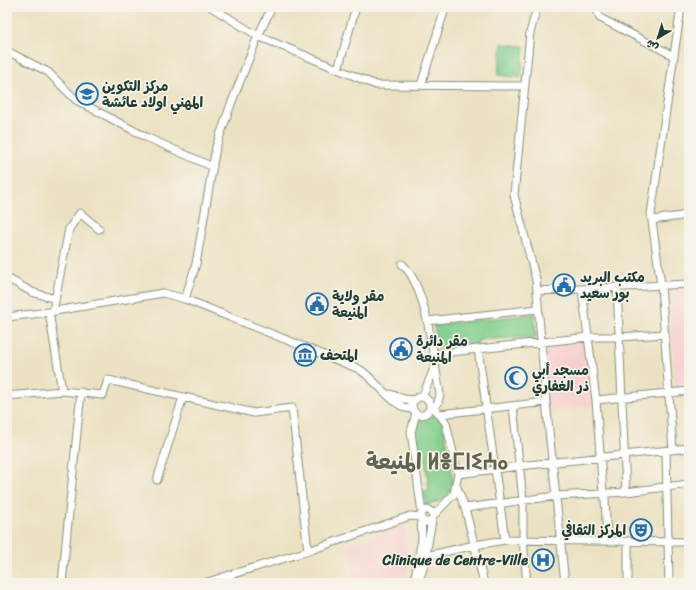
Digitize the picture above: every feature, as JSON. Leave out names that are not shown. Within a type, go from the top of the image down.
[{"type":"street","points":[[211,7],[258,36],[376,85],[525,86]]},
{"type":"street","points":[[185,299],[196,264],[216,147],[258,36],[272,7]]},
{"type":"street","points":[[338,69],[356,7]]},
{"type":"street","points":[[537,7],[530,33],[514,195],[536,280],[546,402],[565,583]]},
{"type":"street","points":[[596,7],[600,18],[674,56]]},
{"type":"street","points":[[669,583],[667,487],[670,394],[661,285],[652,220],[652,200],[681,7]]},
{"type":"street","points":[[421,85],[444,9]]},
{"type":"street","points":[[7,51],[48,72],[76,100],[146,137],[213,167]]},
{"type":"street","points":[[62,391],[51,311],[55,299],[69,229],[80,214],[99,229]]},
{"type":"street","points":[[652,220],[689,215]]},
{"type":"street","points":[[7,317],[163,293],[185,299],[358,369],[373,379],[400,407],[415,411],[422,415],[438,403],[440,394],[434,367],[427,320],[411,274],[402,264]]},
{"type":"street","points":[[7,278],[32,292],[55,299]]},
{"type":"street","points":[[537,291],[689,284]]},
{"type":"street","points":[[616,287],[626,492]]},
{"type":"street","points":[[582,289],[590,336],[603,493],[605,498],[607,541]]},
{"type":"street","points":[[427,320],[538,309]]},
{"type":"street","points":[[433,354],[590,336],[619,337],[665,334]]},
{"type":"street","points":[[478,349],[505,540]]},
{"type":"street","points":[[418,583],[423,556],[423,534],[412,432],[415,411],[412,405],[430,380],[434,367]]},
{"type":"street","points":[[7,396],[62,391],[103,395],[108,380],[254,413],[292,408],[308,551]]},
{"type":"street","points":[[384,391],[399,398],[427,399],[431,407],[440,414],[447,426],[458,474],[457,487],[452,497],[433,518],[426,522],[421,516]]},
{"type":"street","points":[[596,400],[689,391]]},
{"type":"street","points":[[62,583],[81,392]]},
{"type":"street","points":[[157,480],[183,397]]},
{"type":"street","points":[[440,414],[546,402]]},
{"type":"street","points":[[513,406],[523,500],[523,540],[526,583]]},
{"type":"street","points":[[458,474],[689,448]]},
{"type":"street","points":[[465,508],[556,496],[626,492],[689,484]]},
{"type":"street","points":[[457,487],[465,508],[484,583]]},
{"type":"street","points":[[204,583],[308,551],[410,516],[421,516],[428,510],[433,518],[414,583]]},
{"type":"street","points":[[423,556],[505,540],[689,542]]},
{"type":"street","points":[[628,541],[628,583]]},
{"type":"shaded area","points":[[668,285],[689,285],[689,391],[676,393]]},
{"type":"shaded area","points":[[542,341],[590,342],[597,405],[547,411]]},
{"type":"shaded area","points":[[405,525],[408,563],[405,583],[352,583],[352,554],[350,553],[348,545]]},
{"type":"green space","points":[[502,44],[524,46],[521,78],[498,75]]},
{"type":"green space","points":[[534,314],[536,336],[528,341],[527,337],[478,340],[478,344],[438,348],[434,325]]},
{"type":"green space","points":[[432,414],[442,421],[450,456],[452,483],[451,489],[444,498],[426,505],[424,491],[429,491],[425,456],[420,454],[417,429],[420,420],[425,416]]},
{"type":"place","name":"مركز التكوين المهني اولاد عائشة","points":[[87,94]]},
{"type":"place","name":"مكتب البريد بور سعيد","points":[[564,285]]},
{"type":"place","name":"مقر ولاية المنيعة","points":[[317,304]]},
{"type":"place","name":"مقر دائرة المنيعة","points":[[401,349]]},
{"type":"place","name":"المتحف","points":[[305,355]]},
{"type":"place","name":"مسجد أبي ذر الغفاري","points":[[516,378]]},
{"type":"place","name":"المركز الثقافي","points":[[641,530]]},
{"type":"place","name":"Clinique de Centre-Ville","points":[[543,560]]},
{"type":"district","name":"المنيعة ⵍⴻⵎⵏⵉⵄⴰ","points":[[437,461]]}]
